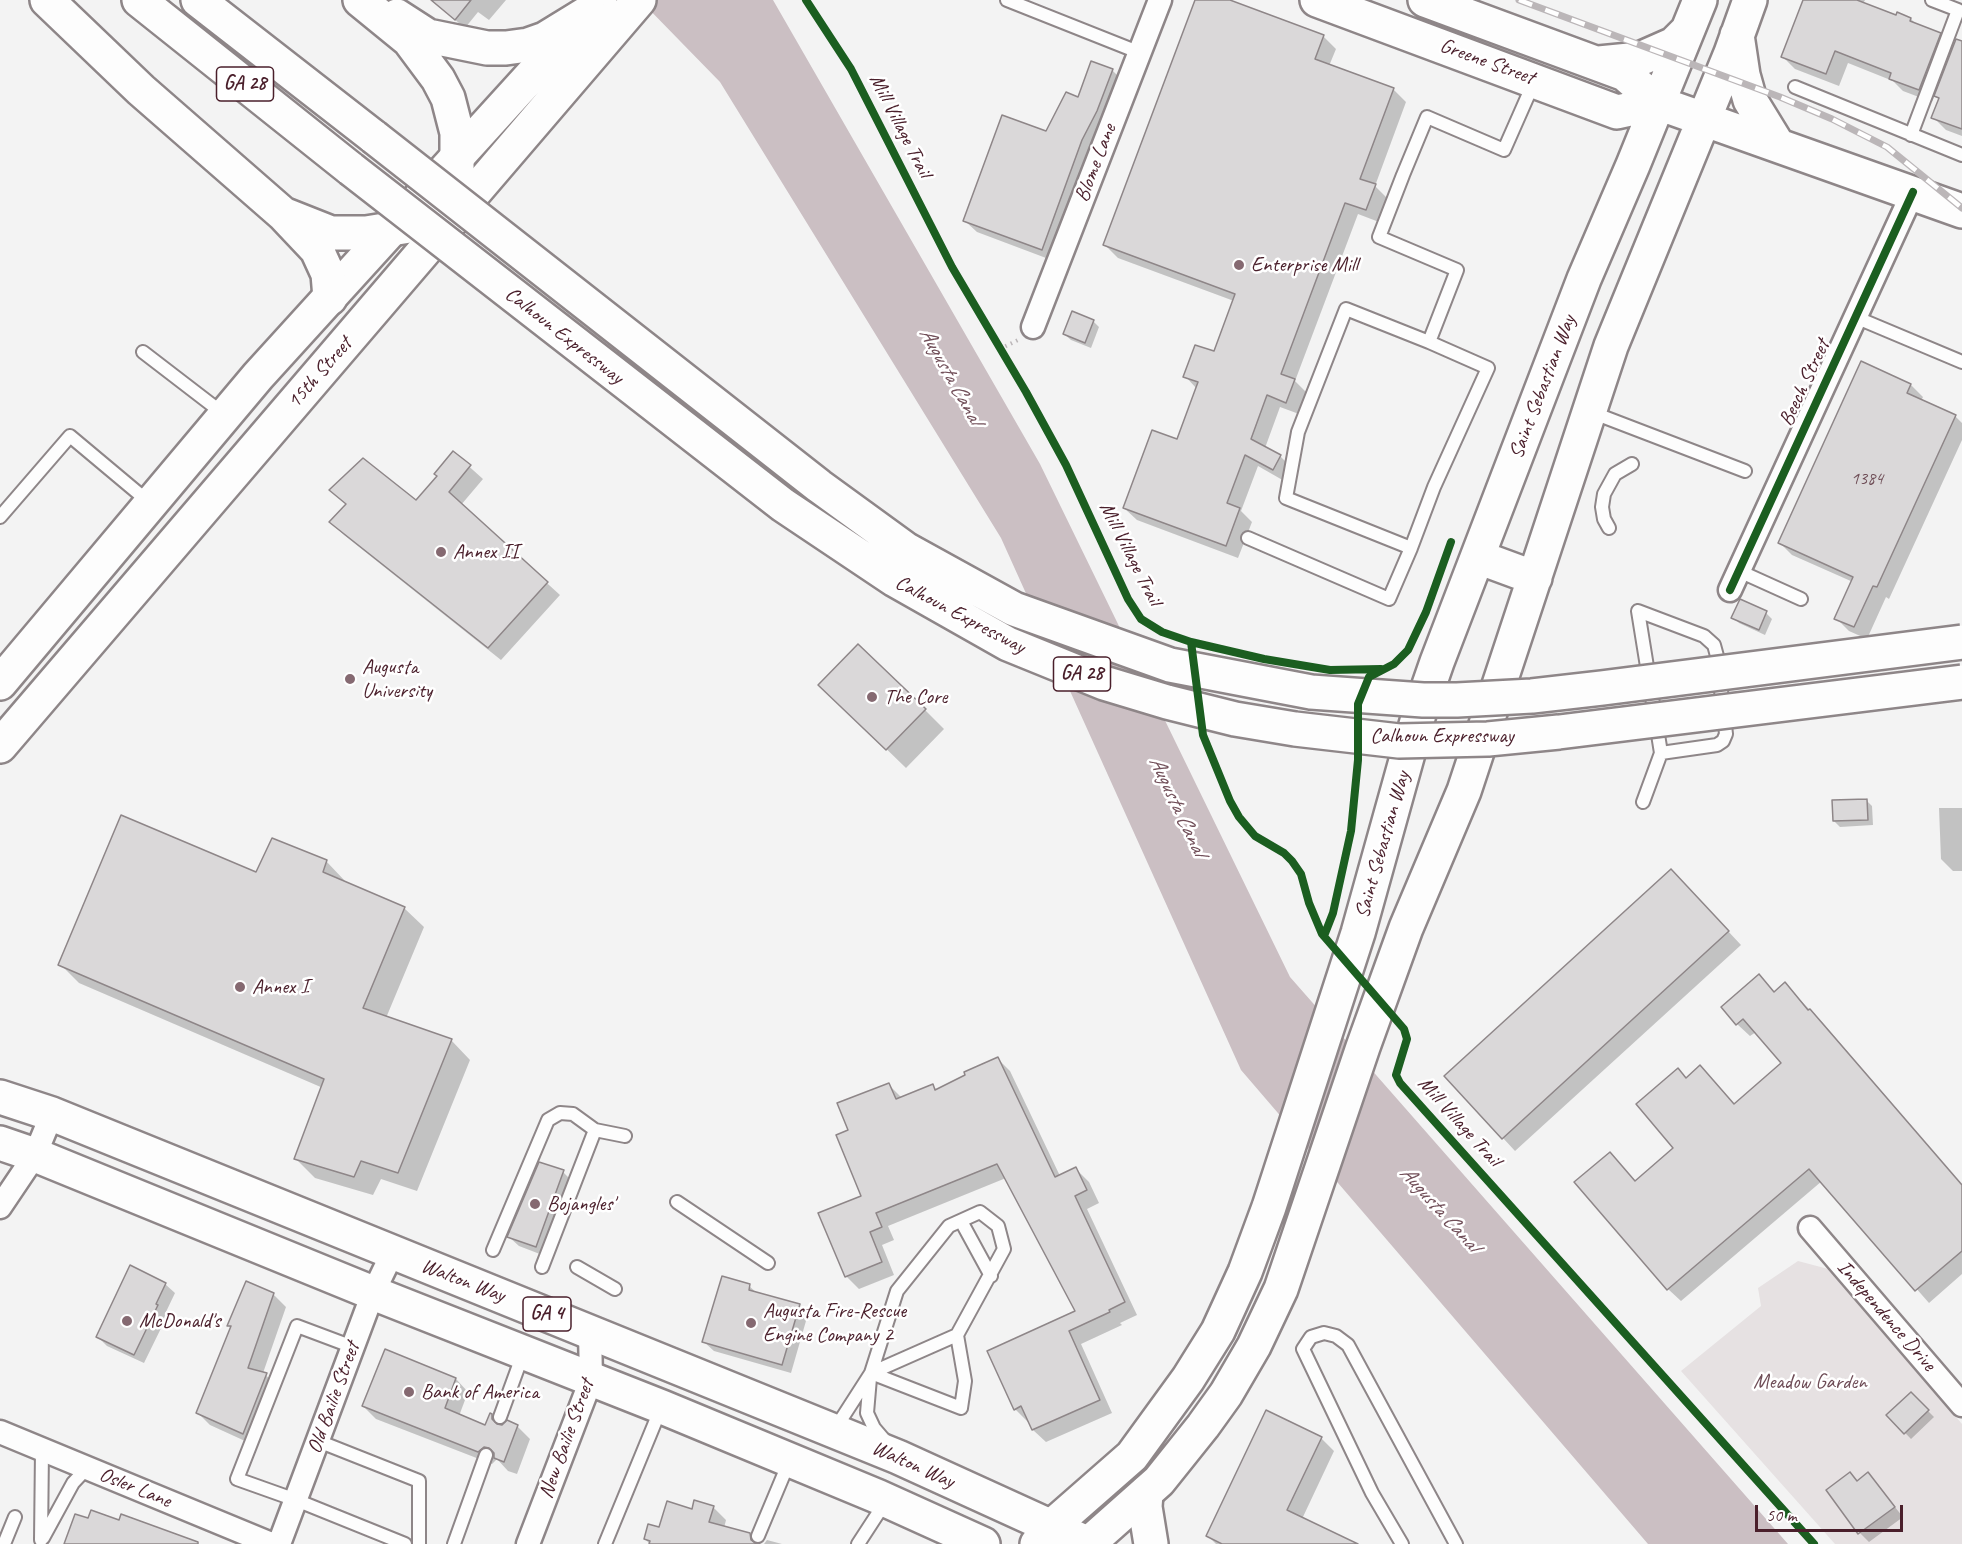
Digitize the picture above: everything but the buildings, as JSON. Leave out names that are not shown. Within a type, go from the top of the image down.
[{"type":"main road","points":[[47,0],[141,90],[283,214],[317,250],[328,274],[330,298]]},
{"type":"main road","name":"Calhoun Expressway","points":[[139,0],[351,169],[783,505],[895,580],[998,638],[1104,683],[1235,719],[1295,729],[1399,741],[1488,739],[1559,732],[1962,682]]},
{"type":"main road","name":"Calhoun Expressway","points":[[198,0],[819,486],[907,550],[1014,609],[1170,665],[1311,692],[1411,699],[1457,700],[1532,696],[1962,642]]},
{"type":"main road","name":"15th Street","points":[[0,746],[639,0]]},
{"type":"main road","name":"Greene Street","points":[[1317,0],[1617,112],[1658,103]]},
{"type":"main road","name":"Greene Street","points":[[1425,0],[1625,74],[1658,103],[1962,211]]},
{"type":"main road","name":"Saint Sebastian Way","points":[[1044,1535],[1132,1456],[1188,1379],[1218,1331],[1245,1272],[1269,1207],[1358,933],[1419,714],[1437,662],[1584,279],[1700,0]]},
{"type":"main road","points":[[1089,1544],[1153,1487],[1226,1394],[1254,1346],[1281,1289],[1406,928],[1464,791],[1611,346],[1750,0]]},
{"type":"main road","points":[[283,214],[330,233],[366,233],[453,219],[457,183],[457,133],[448,98],[438,79],[410,40],[361,1]]},
{"type":"main road","points":[[361,1],[392,12],[428,36],[487,48],[513,47],[545,39],[595,6]]},
{"type":"main road","name":"15th Street","points":[[0,683],[258,376],[595,6]]},
{"type":"main road","points":[[1587,60],[1599,63],[1640,59],[1674,44],[1687,31]]},
{"type":"main road","points":[[1737,35],[1743,75],[1750,100],[1777,144]]},
{"type":"main road","points":[[1478,557],[1534,578]]},
{"type":"main road","name":"Walton Way","points":[[0,1096],[52,1114],[392,1254],[834,1430],[898,1457],[1044,1535],[1089,1544]]},
{"type":"main road","name":"Walton Way","points":[[0,1143],[35,1155],[373,1293],[662,1407],[886,1500],[982,1544]]},
{"type":"main road","points":[[708,1426],[725,1386]]},
{"type":"main road","points":[[1151,1544],[1145,1507],[1153,1487]]},
{"type":"street","name":"Blome Lane","points":[[1030,331],[1160,0]]},
{"type":"street","name":"Beech Street","points":[[1734,580],[1913,192]]},
{"type":"street","points":[[0,1207],[35,1155],[52,1114]]},
{"type":"street","name":"Independence Drive","points":[[1810,1228],[1962,1405]]},
{"type":"street","name":"Old Bailie Street","points":[[279,1544],[373,1293],[392,1254]]},
{"type":"street","name":"New Bailie Street","points":[[528,1544],[591,1380],[590,1331]]},
{"type":"street","name":"Osler Lane","points":[[0,1432],[271,1544]]},
{"type":"lane","points":[[1007,0],[1138,52]]},
{"type":"lane","points":[[1911,135],[1958,10],[1932,0]]},
{"type":"lane","points":[[1429,342],[1457,270],[1379,237],[1403,175],[1427,117],[1504,150],[1534,80]]},
{"type":"lane","points":[[1795,87],[1962,155]]},
{"type":"lane","points":[[1248,538],[1389,598],[1411,548],[1434,487],[1488,368],[1346,309],[1298,432],[1286,498],[1411,548]]},
{"type":"lane","points":[[1855,316],[1962,362]]},
{"type":"lane","points":[[143,352],[225,415]]},
{"type":"lane","points":[[1590,412],[1746,471]]},
{"type":"lane","points":[[0,517],[70,436],[151,503]]},
{"type":"lane","points":[[1609,528],[1604,519],[1602,507],[1604,494],[1616,474],[1632,464]]},
{"type":"lane","points":[[1734,580],[1801,599]]},
{"type":"lane","points":[[1643,802],[1661,753],[1638,611],[1704,636],[1714,645],[1716,656],[1726,734],[1723,741],[1716,745],[1661,753]]},
{"type":"lane","points":[[493,1250],[548,1120],[560,1113],[573,1114],[595,1130],[625,1136]]},
{"type":"lane","points":[[542,1267],[595,1130]]},
{"type":"lane","points":[[677,1202],[768,1263]]},
{"type":"lane","points":[[834,1430],[871,1373],[957,1335],[1004,1249],[998,1226],[980,1212],[949,1226],[897,1291],[871,1373],[867,1413],[874,1428],[898,1457]]},
{"type":"lane","points":[[961,1221],[991,1276]]},
{"type":"lane","points":[[577,1267],[615,1289]]},
{"type":"lane","points":[[353,1347],[297,1326],[237,1479],[405,1544]]},
{"type":"lane","points":[[1402,1544],[1372,1493],[1303,1349],[1311,1337],[1324,1333],[1336,1336],[1348,1345],[1456,1544]]},
{"type":"lane","points":[[871,1373],[961,1408],[965,1381],[957,1335]]},
{"type":"lane","points":[[500,1417],[524,1352]]},
{"type":"lane","points":[[605,1544],[662,1407]]},
{"type":"lane","points":[[318,1441],[419,1480],[419,1544]]},
{"type":"lane","points":[[40,1542],[42,1450]]},
{"type":"lane","points":[[454,1544],[486,1455]]},
{"type":"lane","points":[[758,1536],[790,1460]]},
{"type":"lane","points":[[40,1542],[73,1483],[87,1468]]},
{"type":"lane","points":[[858,1544],[886,1500]]},
{"type":"lane","points":[[4,1544],[15,1517]]},
{"type":"path","points":[[1000,349],[1030,331]]},
{"type":"path","points":[[994,339],[1005,357]]},
{"type":"green space","name":"Meadow Garden","points":[[1798,1261],[1832,1270],[1962,1424],[1962,1544],[1835,1544],[1681,1371],[1761,1306],[1758,1288]]},
{"type":"water","name":"Augusta Canal","points":[[640,0],[773,0],[1040,464],[1290,977],[1788,1544],[1648,1544],[1241,1070],[1001,538],[720,82]]},
{"type":"railway","points":[[1519,0],[1780,97],[1832,119],[1887,147],[1962,208]]},
{"type":"cycle path","name":"Mill Village Trail","points":[[806,0],[851,69],[952,267],[1066,465],[1128,599],[1141,619],[1162,632],[1191,642],[1203,735],[1230,801],[1239,817],[1255,836],[1284,853],[1292,861],[1301,874],[1309,903],[1322,934],[1404,1029],[1407,1039],[1396,1075],[1400,1083],[1814,1544]]},
{"type":"cycle path","points":[[1730,590],[1913,192]]},
{"type":"cycle path","points":[[1324,936],[1333,913],[1351,831],[1358,760],[1358,704],[1369,677],[1394,664],[1408,650],[1426,612],[1451,542]]},
{"type":"cycle path","points":[[1191,642],[1264,659],[1330,670],[1381,669]]},
{"type":"place","name":"Enterprise Mill","points":[[1239,265]]},
{"type":"place","name":"Annex II","points":[[441,552]]},
{"type":"place","name":"Augusta University","points":[[350,679]]},
{"type":"place","name":"The Core","points":[[872,697]]},
{"type":"place","name":"Annex I","points":[[240,987]]},
{"type":"place","name":"Bojangles'","points":[[535,1204]]},
{"type":"place","name":"McDonald's","points":[[127,1321]]},
{"type":"place","name":"Augusta Fire-Rescue Engine Company 2","points":[[751,1323]]},
{"type":"place","name":"Bank of America","points":[[409,1392]]}]
